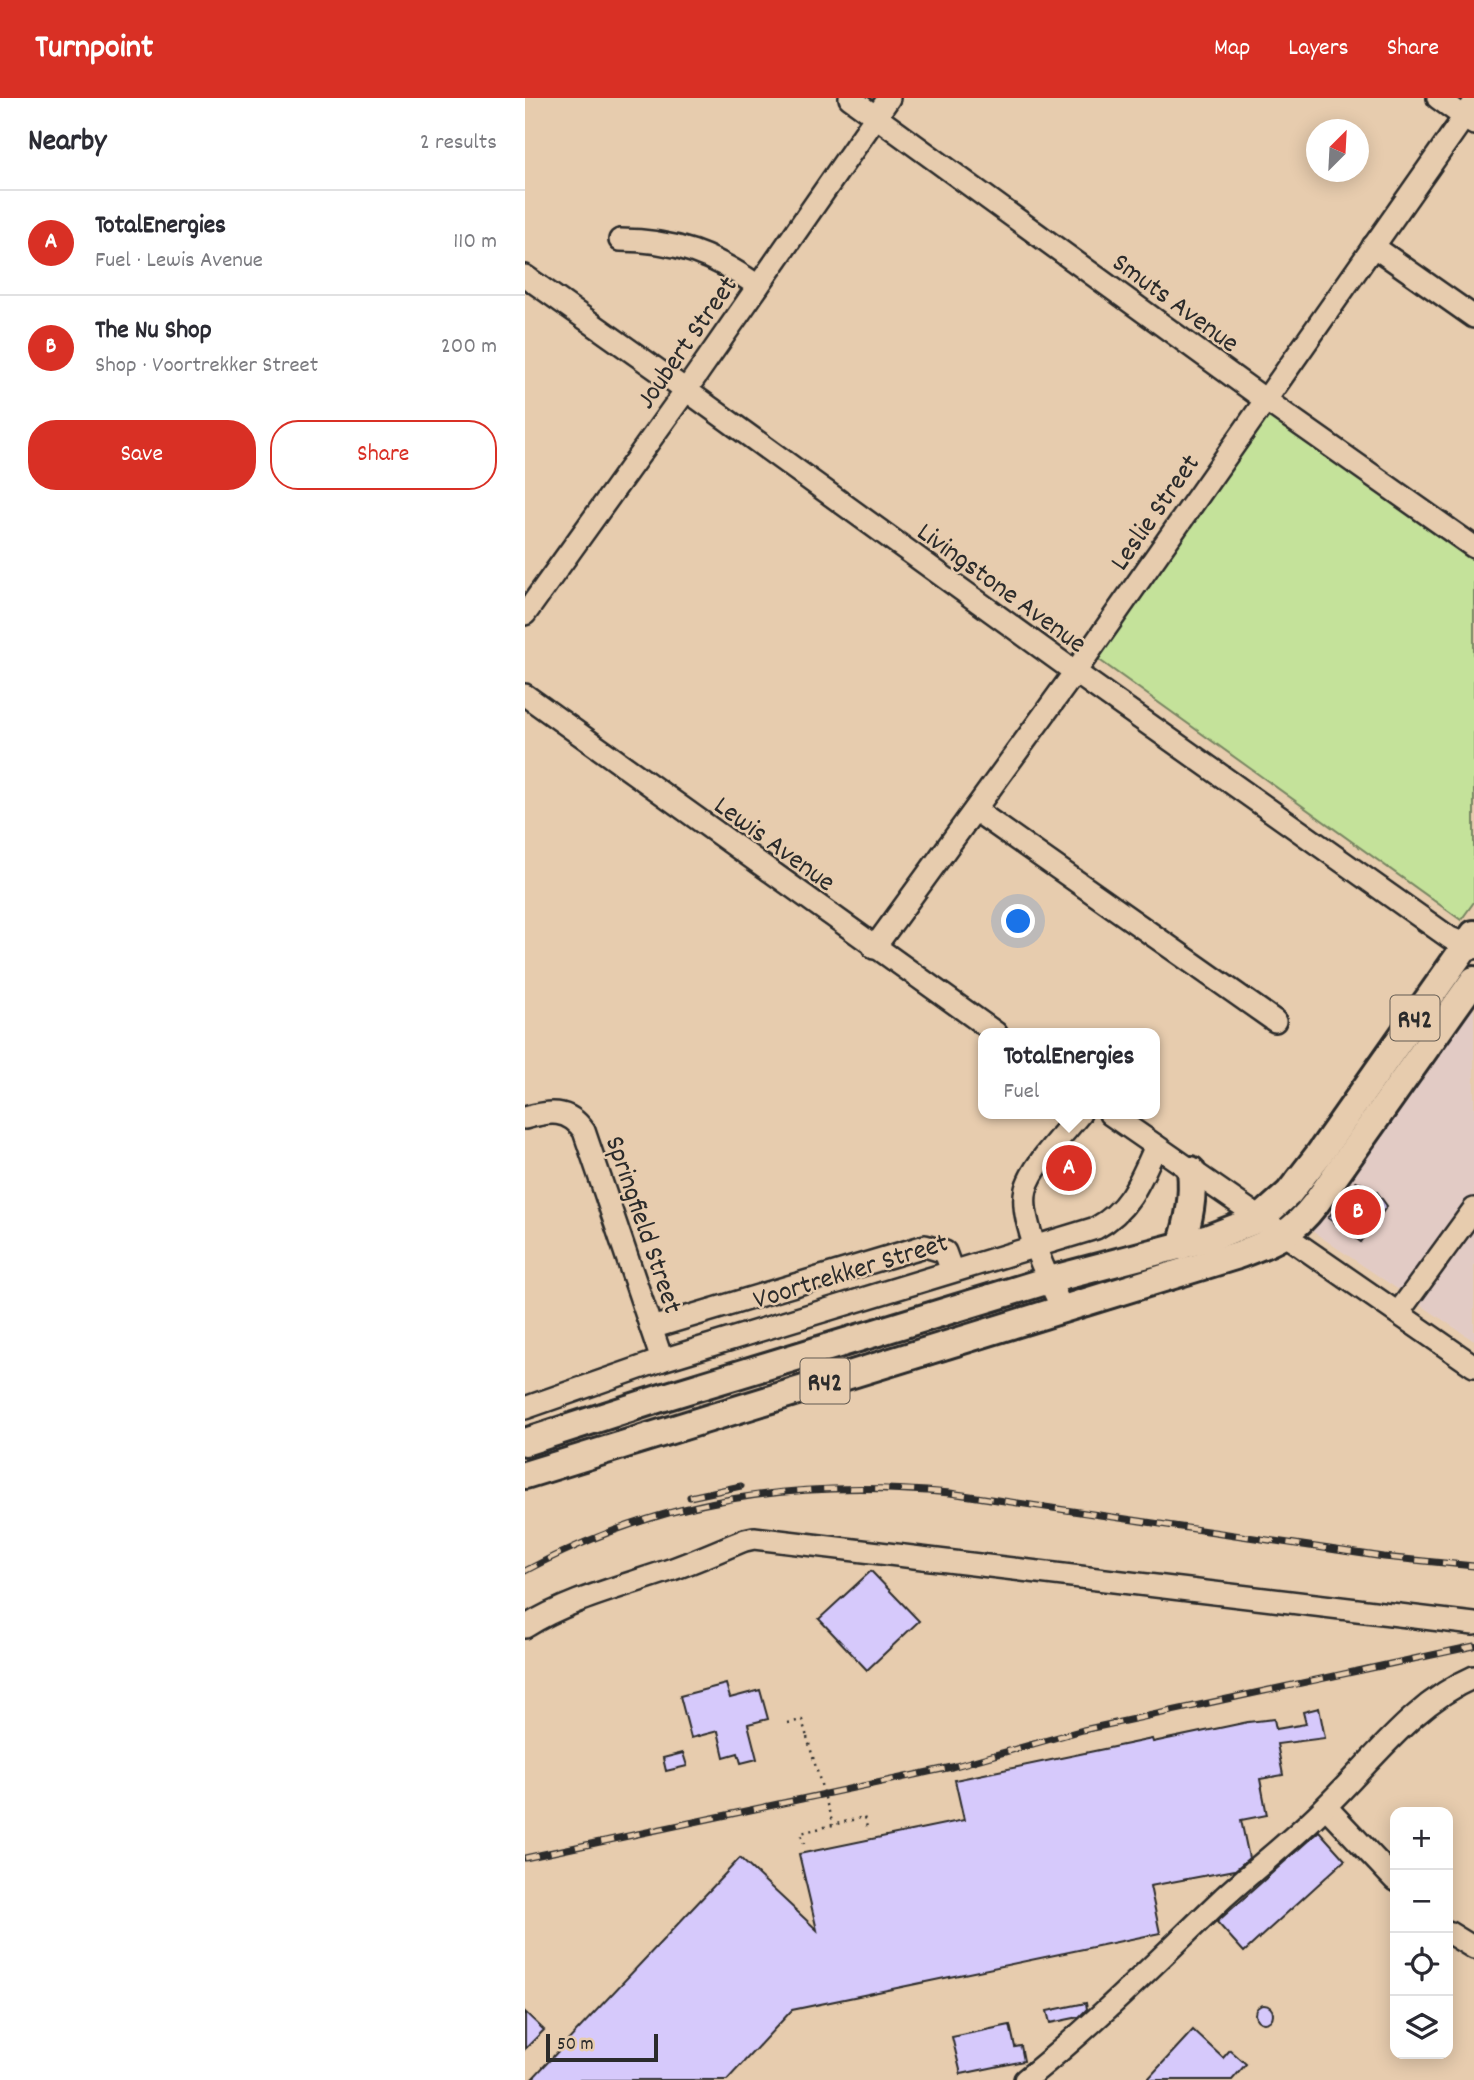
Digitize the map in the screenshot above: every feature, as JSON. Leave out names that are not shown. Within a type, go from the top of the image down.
[{"type":"main road","name":"R42","points":[[525,1442],[1049,1280],[1227,1233],[1261,1218],[1281,1202],[1320,1153],[1467,947]]},
{"type":"main road","name":"R42","points":[[525,1475],[1235,1256],[1286,1235],[1303,1220],[1316,1203],[1474,980]]},
{"type":"main road","points":[[1181,1246],[1189,1220],[1193,1191],[1191,1170]]},
{"type":"main road","points":[[713,1382],[722,1413]]},
{"type":"street","name":"Smuts Avenue","points":[[850,98],[1264,399],[1474,547]]},
{"type":"street","name":"Joubert Street","points":[[525,614],[686,390],[889,98]]},
{"type":"street","points":[[1438,98],[1471,114]]},
{"type":"street","name":"Leslie Street","points":[[874,948],[1075,672],[1373,246],[1471,114]]},
{"type":"street","points":[[620,240],[648,240],[701,253],[737,271],[758,286]]},
{"type":"street","points":[[1373,246],[1474,317]]},
{"type":"street","name":"Livingstone Avenue","points":[[525,276],[1075,672],[1467,947]]},
{"type":"street","name":"Lewis Avenue","points":[[525,695],[989,1028]]},
{"type":"street","points":[[975,810],[1275,1021]]},
{"type":"street","name":"Springfield Street","points":[[525,1118],[558,1112],[574,1119],[584,1131],[661,1360]]},
{"type":"street","points":[[1062,1308],[1034,1245],[1025,1203],[1026,1189],[1039,1165],[1076,1119]]},
{"type":"street","points":[[1117,1119],[1474,1366]]},
{"type":"street","name":"Voortrekker Street","points":[[525,1408],[661,1360],[1096,1228],[1118,1215],[1135,1191],[1156,1146]]},
{"type":"street","points":[[1398,1313],[1474,1209]]},
{"type":"street","points":[[651,1328],[925,1246],[945,1252],[952,1271]]},
{"type":"street","points":[[525,1627],[539,1618],[611,1588],[669,1571],[754,1538],[1474,1623]]},
{"type":"street","points":[[1025,2080],[1326,1807],[1418,1712],[1451,1688],[1474,1677]]},
{"type":"street","points":[[1326,1807],[1390,1875]]},
{"type":"street","points":[[1450,1933],[1474,1948]]},
{"type":"path","points":[[788,1723],[801,1720],[834,1825]]},
{"type":"path","points":[[804,1844],[801,1833],[864,1817],[867,1827]]},
{"type":"shaded area","points":[[1474,996],[1474,1341],[1309,1229]]},
{"type":"green space","points":[[1270,414],[1474,560],[1474,902],[1461,920],[1098,659]]},
{"type":"building","points":[[1356,1181],[1377,1192],[1387,1206],[1361,1242],[1328,1218]]},
{"type":"building","points":[[871,1571],[919,1621],[867,1670],[819,1619]]},
{"type":"building","points":[[726,1684],[730,1698],[760,1690],[768,1719],[748,1724],[757,1759],[741,1763],[738,1753],[724,1757],[718,1731],[691,1738],[680,1696]]},
{"type":"building","points":[[1319,1708],[1325,1738],[1277,1744],[1283,1775],[1260,1779],[1267,1815],[1241,1820],[1249,1858],[1235,1870],[1150,1886],[1160,1933],[792,2010],[727,2080],[531,2080],[740,1858],[817,1930],[799,1854],[964,1820],[955,1780],[1248,1722],[1274,1719],[1276,1729],[1306,1724],[1303,1712]]},
{"type":"building","points":[[683,1753],[687,1766],[666,1771],[663,1758]]},
{"type":"building","points":[[1319,1831],[1345,1860],[1244,1952],[1217,1922]]},
{"type":"building","points":[[1086,2003],[1087,2009],[1079,2017],[1050,2023],[1047,2011]]},
{"type":"building","points":[[1264,2005],[1270,2008],[1273,2014],[1270,2020],[1264,2023],[1258,2020],[1255,2014],[1258,2008]]},
{"type":"building","points":[[525,2012],[544,2030],[525,2049]]},
{"type":"building","points":[[1010,2025],[1015,2047],[1021,2046],[1024,2061],[961,2074],[952,2037]]},
{"type":"building","points":[[1193,2030],[1223,2058],[1230,2050],[1246,2064],[1232,2080],[1147,2080]]},
{"type":"railway","points":[[690,1497],[741,1486]]},
{"type":"railway","points":[[525,1571],[576,1546],[679,1510],[731,1499],[838,1489],[950,1493],[1384,1557],[1474,1566]]},
{"type":"railway","points":[[525,1858],[952,1767],[1083,1730],[1474,1646]]},
{"type":"place","name":"TotalEnergies","points":[[1069,1168]]},
{"type":"place","name":"The Nu Shop","points":[[1358,1212]]}]
